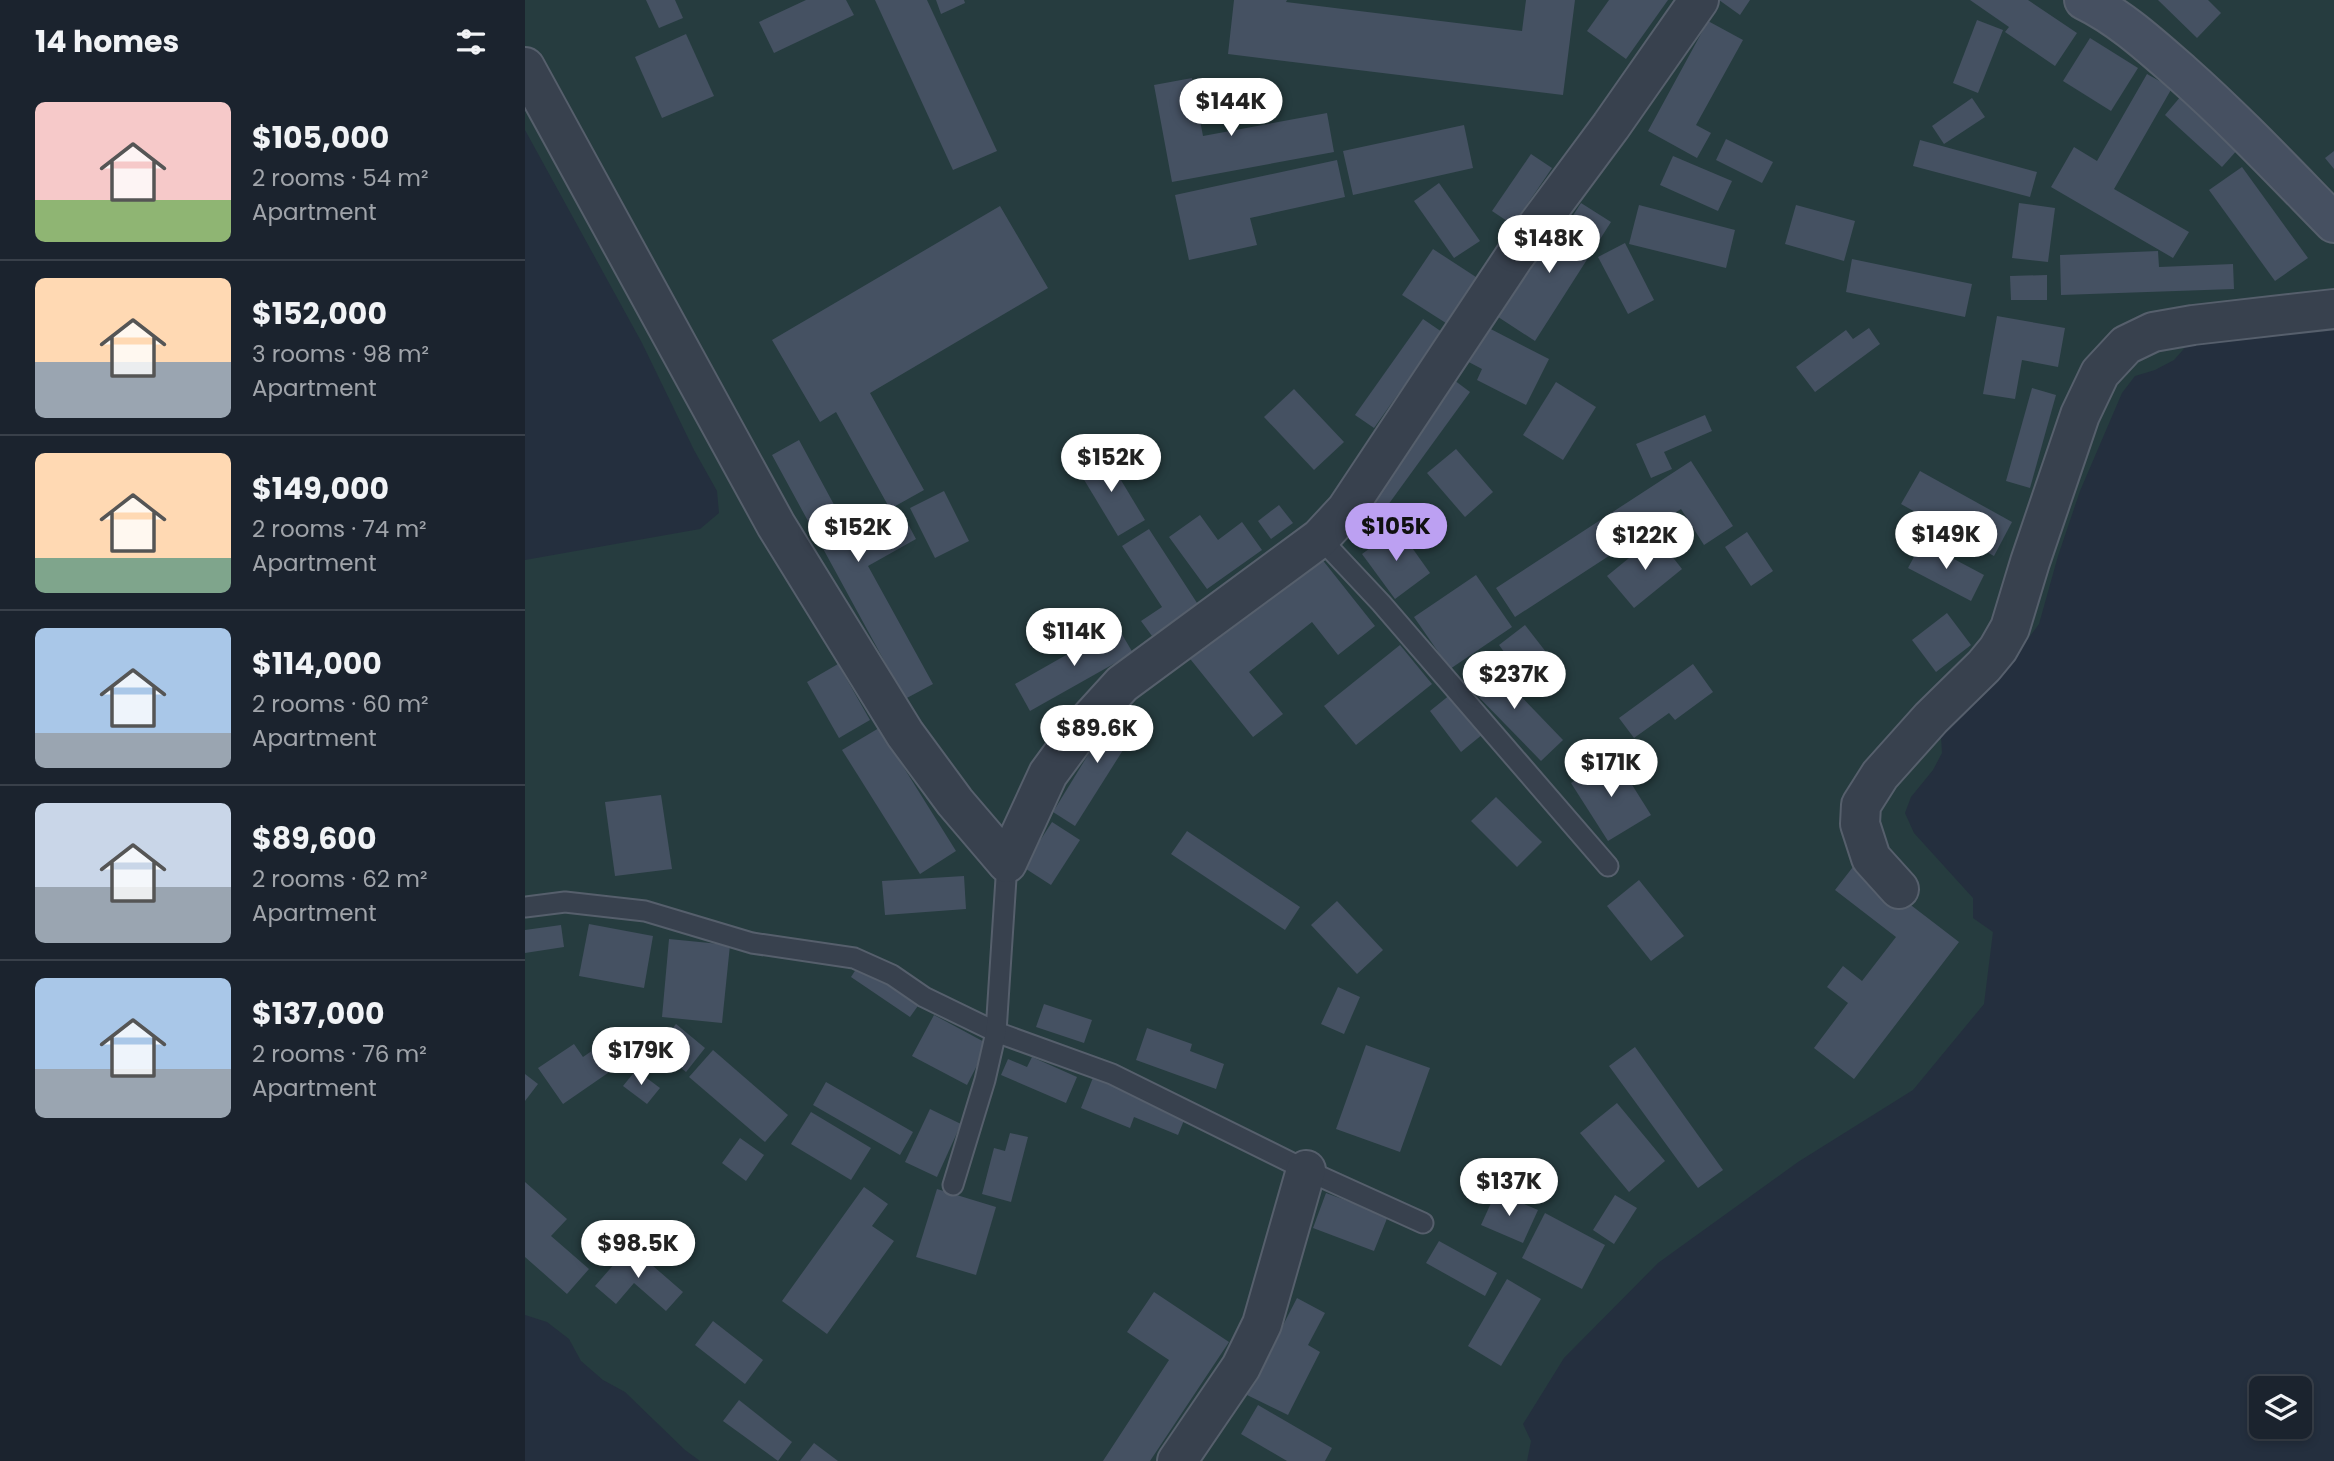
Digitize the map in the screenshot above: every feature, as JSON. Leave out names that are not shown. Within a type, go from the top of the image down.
[{"type":"main road","points":[[2084,0],[2117,19],[2213,100],[2334,223]]},
{"type":"street","points":[[525,67],[776,525],[905,734],[955,802],[1007,863],[1048,774],[1081,729],[1122,684],[1320,538],[1346,510],[1514,257],[1611,126],[1699,0]]},
{"type":"street","points":[[1899,889],[1871,858],[1860,824],[1861,805],[1879,775],[1984,666],[2010,628],[2080,415],[2100,373],[2126,345],[2153,332],[2334,309]]},
{"type":"street","points":[[1177,1461],[1241,1367],[1262,1324],[1306,1170]]},
{"type":"lane","points":[[1320,538],[1381,603],[1608,866]]},
{"type":"lane","points":[[953,1185],[985,1080],[996,1032],[1007,863]]},
{"type":"lane","points":[[525,907],[565,902],[645,911],[752,943],[854,958],[892,975],[924,997],[996,1032],[1112,1074],[1306,1170],[1423,1223]]},
{"type":"green space","points":[[525,0],[2334,0],[2334,299],[2190,342],[2174,360],[2135,376],[2122,393],[2080,491],[2039,624],[2010,663],[1941,736],[1942,753],[1933,770],[1911,797],[1905,813],[1914,833],[1973,898],[1973,918],[1993,932],[1984,1004],[1913,1090],[1798,1162],[1658,1263],[1564,1358],[1523,1424],[1531,1441],[1527,1461],[700,1461],[625,1392],[603,1380],[581,1361],[569,1339],[547,1322],[525,1315],[525,560],[700,529],[719,513],[717,491],[642,343],[525,130]]},
{"type":"building","points":[[646,0],[675,0],[683,18],[659,28]]},
{"type":"building","points":[[806,0],[846,0],[854,15],[774,53],[759,22]]},
{"type":"building","points":[[875,0],[927,0],[997,151],[953,170]]},
{"type":"building","points":[[936,0],[964,0],[965,3],[941,14]]},
{"type":"building","points":[[1234,0],[1287,0],[1286,2],[1522,31],[1526,0],[1575,0],[1563,95],[1228,54]]},
{"type":"building","points":[[1609,0],[1668,0],[1626,59],[1587,31]]},
{"type":"building","points":[[1719,0],[1750,0],[1740,15]]},
{"type":"building","points":[[1970,0],[2028,0],[2077,33],[2055,66],[2005,32],[2009,27]]},
{"type":"building","points":[[2158,0],[2208,0],[2221,13],[2197,38]]},
{"type":"building","points":[[1977,20],[2003,30],[1978,93],[1953,83]]},
{"type":"building","points":[[1708,21],[1743,40],[1696,125],[1711,133],[1697,158],[1648,131]]},
{"type":"building","points":[[686,34],[714,96],[662,118],[635,57]]},
{"type":"building","points":[[2090,38],[2138,68],[2111,111],[2063,81]]},
{"type":"building","points":[[2147,74],[2172,88],[2114,189],[2189,232],[2173,258],[2051,187],[2074,147],[2097,161]]},
{"type":"building","points":[[1192,78],[1203,136],[1327,113],[1334,152],[1172,182],[1154,85]]},
{"type":"building","points":[[2181,96],[2239,148],[2222,167],[2165,115]]},
{"type":"building","points":[[1972,98],[1985,117],[1944,144],[1932,126]]},
{"type":"building","points":[[1464,125],[1473,168],[1353,195],[1343,151]]},
{"type":"building","points":[[1726,139],[1773,162],[1762,183],[1716,160]]},
{"type":"building","points":[[1920,140],[2037,172],[2030,197],[1913,166]]},
{"type":"building","points":[[2334,151],[2334,169],[2325,158]]},
{"type":"building","points":[[1531,154],[1552,168],[1513,225],[1492,211]]},
{"type":"building","points":[[1673,156],[1732,181],[1718,211],[1660,185]]},
{"type":"building","points":[[1337,160],[1345,197],[1250,218],[1257,245],[1189,260],[1175,195]]},
{"type":"building","points":[[2242,167],[2308,258],[2275,281],[2209,190]]},
{"type":"building","points":[[1439,183],[1480,241],[1454,258],[1414,201]]},
{"type":"building","points":[[1581,203],[1611,222],[1535,341],[1489,311],[1531,245],[1547,256]]},
{"type":"building","points":[[2019,203],[2055,208],[2048,262],[2012,258]]},
{"type":"building","points":[[1639,205],[1735,230],[1726,268],[1629,244]]},
{"type":"building","points":[[1796,205],[1855,221],[1844,261],[1785,244]]},
{"type":"building","points":[[1000,206],[1048,288],[870,393],[924,490],[890,509],[836,412],[820,422],[772,340]]},
{"type":"building","points":[[1625,243],[1654,300],[1628,314],[1598,257]]},
{"type":"building","points":[[1433,249],[1479,279],[1449,325],[1402,295]]},
{"type":"building","points":[[2158,251],[2159,267],[2233,264],[2234,289],[2061,295],[2060,255]]},
{"type":"building","points":[[1852,259],[1972,284],[1965,317],[1846,292]]},
{"type":"building","points":[[2047,275],[2047,300],[2011,300],[2010,276]]},
{"type":"building","points":[[1997,316],[2065,328],[2058,367],[2022,360],[2015,399],[1983,394]]},
{"type":"building","points":[[1423,319],[1442,332],[1374,428],[1355,415]]},
{"type":"building","points":[[1481,324],[1549,359],[1526,405],[1477,380],[1482,369],[1463,359]]},
{"type":"building","points":[[1869,328],[1880,344],[1815,392],[1796,367],[1846,330],[1853,339]]},
{"type":"building","points":[[1450,377],[1470,392],[1372,527],[1352,513]]},
{"type":"building","points":[[1556,382],[1596,407],[1563,460],[1523,435]]},
{"type":"building","points":[[2032,388],[2056,395],[2030,488],[2006,481]]},
{"type":"building","points":[[1294,389],[1344,442],[1314,470],[1264,417]]},
{"type":"building","points":[[1705,415],[1712,431],[1664,452],[1672,469],[1651,478],[1636,444]]},
{"type":"building","points":[[799,440],[851,536],[900,509],[916,539],[868,566],[933,684],[905,699],[772,455]]},
{"type":"building","points":[[1456,449],[1493,492],[1465,517],[1427,473]]},
{"type":"building","points":[[1104,452],[1145,520],[1118,536],[1077,468]]},
{"type":"building","points":[[1691,461],[1733,526],[1704,545],[1681,509],[1515,617],[1496,588]]},
{"type":"building","points":[[1920,471],[2012,522],[1994,556],[1901,504]]},
{"type":"building","points":[[944,491],[969,541],[935,558],[910,508]]},
{"type":"building","points":[[1279,505],[1293,523],[1271,539],[1258,521]]},
{"type":"building","points":[[1200,515],[1218,540],[1242,522],[1262,550],[1207,589],[1169,537]]},
{"type":"building","points":[[1398,528],[1430,573],[1395,599],[1362,554]]},
{"type":"building","points":[[1149,529],[1199,606],[1152,636],[1141,621],[1162,607],[1122,546]]},
{"type":"building","points":[[1747,532],[1773,571],[1751,586],[1725,547]]},
{"type":"building","points":[[1656,536],[1682,569],[1634,608],[1607,576]]},
{"type":"building","points":[[1922,542],[1984,575],[1971,601],[1908,568]]},
{"type":"building","points":[[1317,553],[1375,626],[1338,655],[1312,622],[1249,672],[1283,714],[1253,737],[1187,655]]},
{"type":"building","points":[[1476,575],[1512,627],[1450,669],[1414,617]]},
{"type":"building","points":[[1947,613],[1971,645],[1936,672],[1912,640]]},
{"type":"building","points":[[1525,625],[1553,661],[1526,682],[1499,645]]},
{"type":"building","points":[[1117,626],[1133,653],[1030,711],[1015,684]]},
{"type":"building","points":[[1400,645],[1432,684],[1356,745],[1324,706]]},
{"type":"building","points":[[1487,661],[1563,740],[1541,761],[1464,682]]},
{"type":"building","points":[[838,664],[870,720],[839,738],[807,682]]},
{"type":"building","points":[[1693,664],[1713,692],[1675,720],[1669,713],[1634,738],[1619,718]]},
{"type":"building","points":[[1451,694],[1483,734],[1461,752],[1430,711]]},
{"type":"building","points":[[1118,706],[1142,720],[1075,826],[1053,812]]},
{"type":"building","points":[[879,728],[956,851],[920,874],[842,750]]},
{"type":"building","points":[[1614,756],[1651,815],[1608,841],[1571,783]]},
{"type":"building","points":[[661,795],[672,869],[615,876],[605,802]]},
{"type":"building","points":[[1496,797],[1542,842],[1517,867],[1471,821]]},
{"type":"building","points":[[1052,822],[1080,840],[1051,885],[1023,867]]},
{"type":"building","points":[[1187,831],[1300,907],[1285,930],[1171,854]]},
{"type":"building","points":[[1856,863],[1959,942],[1854,1079],[1814,1048],[1848,1003],[1827,987],[1843,966],[1862,981],[1896,937],[1835,890]]},
{"type":"building","points":[[964,876],[966,909],[885,915],[882,881]]},
{"type":"building","points":[[1639,880],[1684,936],[1651,961],[1607,906]]},
{"type":"building","points":[[1337,901],[1383,950],[1357,974],[1311,925]]},
{"type":"building","points":[[589,924],[653,936],[644,988],[579,976]]},
{"type":"building","points":[[561,925],[564,947],[525,953],[525,930]]},
{"type":"building","points":[[669,939],[730,945],[722,1023],[662,1017]]},
{"type":"building","points":[[860,963],[920,1003],[910,1017],[851,977]]},
{"type":"building","points":[[1338,987],[1360,997],[1344,1034],[1321,1024]]},
{"type":"building","points":[[1044,1004],[1092,1020],[1084,1043],[1036,1027]]},
{"type":"building","points":[[934,1015],[988,1044],[967,1085],[912,1056]]},
{"type":"building","points":[[676,1024],[705,1048],[686,1072],[657,1048]]},
{"type":"building","points":[[1147,1028],[1192,1044],[1190,1051],[1224,1064],[1216,1089],[1136,1060]]},
{"type":"building","points":[[606,1041],[621,1064],[563,1104],[538,1068],[574,1044],[583,1057]]},
{"type":"building","points":[[1366,1045],[1430,1068],[1400,1152],[1336,1129]]},
{"type":"building","points":[[1635,1047],[1723,1170],[1698,1188],[1609,1066]]},
{"type":"building","points":[[713,1050],[788,1115],[765,1142],[689,1077]]},
{"type":"building","points":[[1032,1057],[1077,1077],[1066,1103],[1001,1075],[1008,1059],[1027,1067]]},
{"type":"building","points":[[636,1070],[660,1088],[647,1104],[623,1086]]},
{"type":"building","points":[[525,1074],[538,1084],[525,1101]]},
{"type":"building","points":[[1094,1075],[1187,1113],[1178,1135],[1134,1117],[1130,1128],[1081,1108]]},
{"type":"building","points":[[826,1082],[913,1132],[900,1155],[813,1105]]},
{"type":"building","points":[[1617,1103],[1665,1161],[1629,1192],[1580,1133]]},
{"type":"building","points":[[930,1109],[961,1124],[937,1177],[905,1162]]},
{"type":"building","points":[[811,1112],[871,1148],[851,1180],[791,1144]]},
{"type":"building","points":[[1010,1133],[1028,1137],[1011,1202],[982,1194],[994,1148],[1005,1151]]},
{"type":"building","points":[[740,1138],[764,1155],[746,1181],[722,1163]]},
{"type":"building","points":[[525,1182],[567,1219],[551,1236],[589,1269],[567,1294],[525,1257]]},
{"type":"building","points":[[864,1187],[888,1204],[872,1226],[894,1241],[827,1334],[782,1301]]},
{"type":"building","points":[[937,1189],[996,1207],[976,1275],[916,1257]]},
{"type":"building","points":[[1496,1192],[1538,1210],[1523,1243],[1481,1225]]},
{"type":"building","points":[[1326,1193],[1388,1216],[1374,1251],[1313,1228]]},
{"type":"building","points":[[1615,1195],[1637,1208],[1614,1244],[1593,1230]]},
{"type":"building","points":[[1545,1213],[1605,1245],[1582,1289],[1522,1258]]},
{"type":"building","points":[[1439,1241],[1497,1273],[1485,1296],[1426,1263]]},
{"type":"building","points":[[630,1246],[683,1292],[666,1311],[634,1283],[616,1304],[595,1286]]},
{"type":"building","points":[[1507,1279],[1541,1299],[1501,1366],[1468,1346]]},
{"type":"building","points":[[1154,1292],[1229,1342],[1150,1461],[1103,1461],[1169,1360],[1127,1332]]},
{"type":"building","points":[[1297,1298],[1325,1313],[1308,1345],[1320,1352],[1288,1415],[1247,1395]]},
{"type":"building","points":[[713,1321],[763,1360],[745,1384],[695,1345]]},
{"type":"building","points":[[739,1400],[792,1442],[778,1461],[723,1421]]},
{"type":"building","points":[[1258,1405],[1332,1448],[1325,1461],[1287,1461],[1241,1434]]},
{"type":"building","points":[[814,1443],[838,1461],[800,1461]]}]
